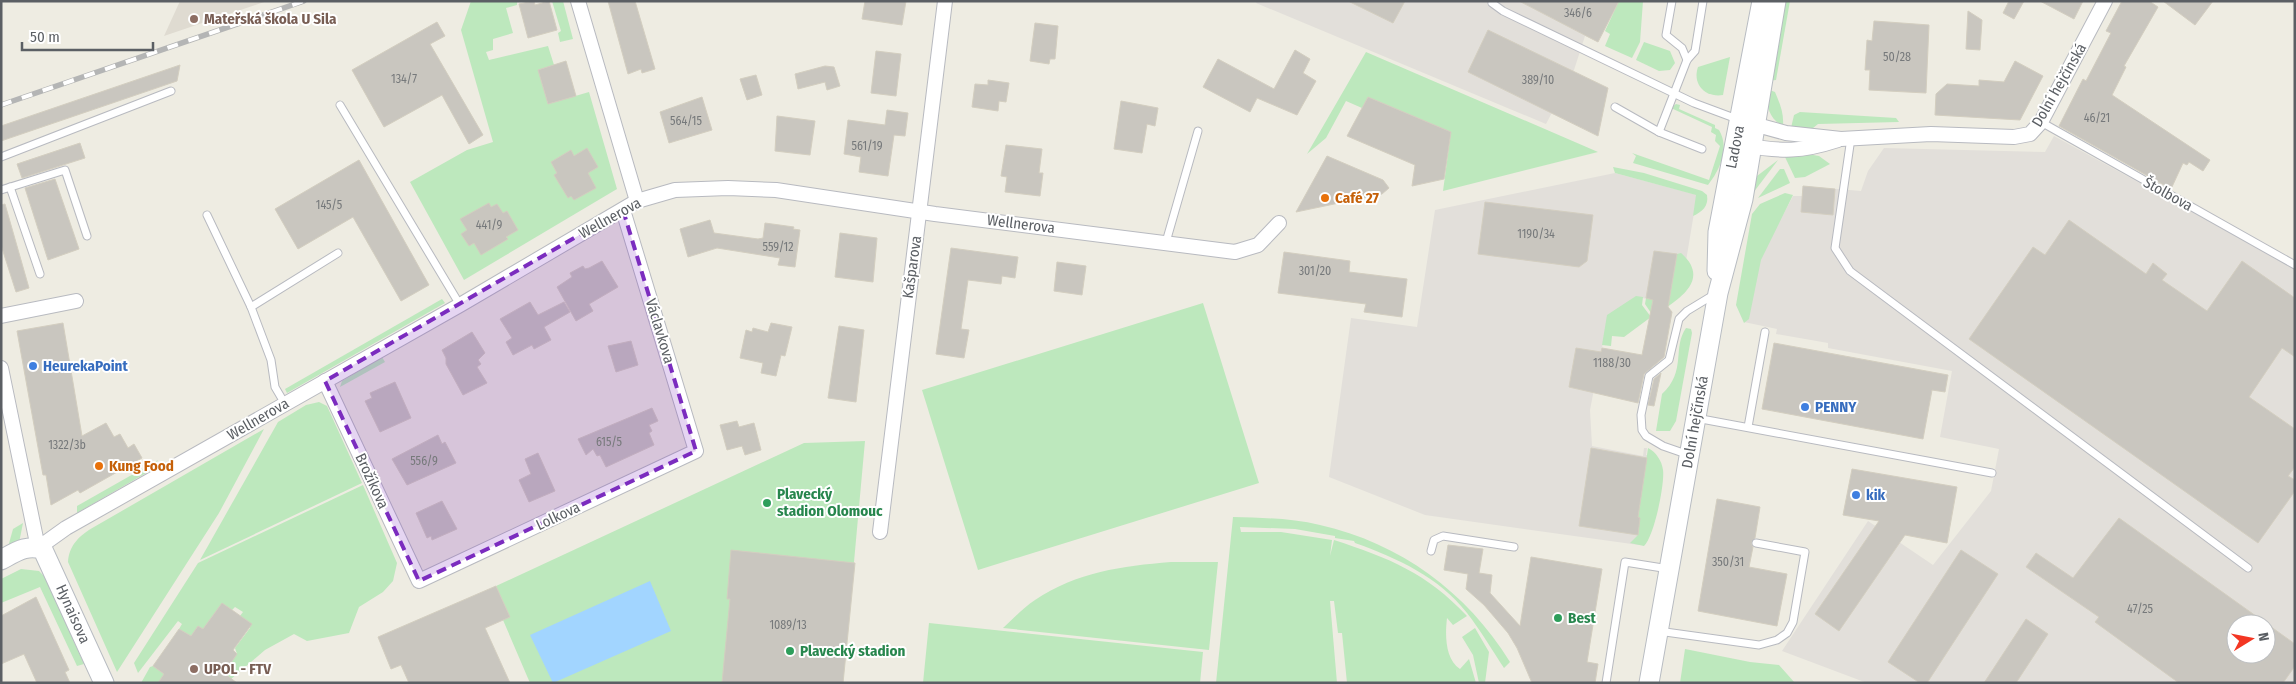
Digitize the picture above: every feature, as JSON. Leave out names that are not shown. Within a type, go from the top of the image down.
[{"type":"main road","name":"Ladova","points":[[1718,293],[1718,232],[1746,151],[1747,122],[1762,1]]},
{"type":"main road","name":"Ladova","points":[[1747,122],[1776,1]]},
{"type":"main road","name":"Dolní hejčínská","points":[[1649,683],[1718,293],[1742,207],[1746,151]]},
{"type":"main road","name":"Wellnerova","points":[[1,560],[25,548],[38,548]]},
{"type":"main road","name":"Hynaisova","points":[[38,548],[46,555],[104,683]]},
{"type":"street","points":[[578,1],[637,201]]},
{"type":"street","name":"Kašparova","points":[[880,532],[946,1]]},
{"type":"street","name":"Dolní hejčínská","points":[[1747,122],[1790,134],[1846,138],[1930,134],[2014,137],[2030,134],[2041,122],[2105,1]]},
{"type":"street","name":"Dolní hejčínská","points":[[1746,151],[1790,151],[1846,138]]},
{"type":"street","name":"Wellnerova","points":[[38,548],[66,528],[637,201],[675,190],[728,188],[776,190],[919,212],[1235,252],[1243,251],[1264,240],[1279,223]]},
{"type":"street","name":"Václavkova","points":[[623,210],[696,451]]},
{"type":"street","points":[[1,316],[76,301]]},
{"type":"street","points":[[1,368],[38,548]]},
{"type":"street","name":"Brožíkova","points":[[325,381],[419,581]]},
{"type":"street","name":"Lolkova","points":[[419,581],[696,451]]},
{"type":"lane","points":[[1672,1],[1666,36],[1682,48],[1687,60]]},
{"type":"lane","points":[[1659,132],[1687,60],[1695,50],[1703,1]]},
{"type":"lane","points":[[1492,4],[1706,108],[1747,122]]},
{"type":"lane","points":[[1,157],[172,91]]},
{"type":"lane","points":[[340,105],[460,304]]},
{"type":"lane","points":[[1616,107],[1659,132],[1702,149]]},
{"type":"lane","name":"Štolbova","points":[[2041,122],[2295,265]]},
{"type":"lane","points":[[1166,242],[1198,130]]},
{"type":"lane","points":[[1846,138],[1835,248],[1850,271],[2248,568]]},
{"type":"lane","points":[[1,190],[65,170],[87,236]]},
{"type":"lane","points":[[10,187],[40,274]]},
{"type":"lane","points":[[208,215],[251,307],[271,360],[275,387],[284,404]]},
{"type":"lane","points":[[251,307],[338,254]]},
{"type":"lane","points":[[1689,455],[1658,443],[1646,436],[1640,424],[1642,406],[1649,376],[1669,360],[1679,319],[1687,311],[1718,293]]},
{"type":"lane","points":[[1748,427],[1765,332]]},
{"type":"lane","points":[[1696,418],[1992,473]]},
{"type":"lane","points":[[1431,551],[1434,540],[1443,536],[1514,547]]},
{"type":"lane","points":[[1658,631],[1759,645],[1778,640],[1787,633],[1793,622],[1805,552],[1756,543]]},
{"type":"lane","points":[[1606,683],[1626,562],[1669,569]]},
{"type":"highlighted area","points":[[623,210],[696,451],[419,581],[325,381]]},
{"type":"shaded area","name":"Mateřská škola U Sila","points":[[180,1],[267,1],[164,36]]},
{"type":"shaded area","points":[[1257,1],[1618,1],[1598,42],[1585,36],[1574,70],[1546,124],[1256,3]]},
{"type":"shaded area","points":[[2054,136],[2295,268],[2295,683],[1867,683],[1782,651],[1868,521],[1933,565],[1991,491],[1999,449],[1940,437],[1952,371],[1828,348],[1828,343],[1776,334],[1777,329],[1744,322],[1755,268],[1793,196],[1802,196],[1803,186],[1861,191],[1868,171],[1884,148],[2045,152]]},
{"type":"shaded area","points":[[1615,173],[1697,195],[1682,285],[1671,291],[1669,302],[1635,297],[1608,317],[1590,410],[1592,446],[1643,456],[1644,448],[1647,448],[1646,455],[1651,456],[1639,545],[1425,515],[1329,477],[1351,318],[1417,327],[1435,210]]},
{"type":"green space","points":[[471,1],[520,1],[517,2],[517,5],[506,8],[513,33],[493,39],[493,50],[486,52],[489,60],[548,46],[554,65],[538,70],[548,104],[589,92],[617,189],[464,280],[410,182],[467,150],[493,142],[461,30]]},
{"type":"green space","points":[[552,1],[563,1],[573,39],[560,42],[558,33],[561,31]]},
{"type":"green space","points":[[1619,1],[1643,1],[1640,42],[1632,58],[1605,46],[1610,34],[1605,31]]},
{"type":"green space","points":[[1784,1],[1790,1],[1776,80],[1767,81]]},
{"type":"green space","points":[[1644,42],[1670,51],[1675,63],[1670,70],[1659,71],[1636,60]]},
{"type":"green space","points":[[1366,52],[1598,152],[1443,191],[1451,132],[1368,97],[1362,108],[1346,101],[1326,138],[1307,154]]},
{"type":"green space","points":[[1730,57],[1723,95],[1711,94],[1701,89],[1697,79],[1698,67]]},
{"type":"green space","points":[[1767,89],[1775,92],[1782,113],[1783,126],[1771,115],[1767,100]]},
{"type":"green space","points":[[1676,104],[1680,105],[1679,109],[1715,125],[1715,128],[1719,130],[1722,137],[1724,151],[1720,166],[1708,185],[1633,163],[1636,156],[1632,153],[1709,180],[1720,146],[1715,141],[1716,135],[1711,132],[1712,127],[1671,108]]},
{"type":"green space","points":[[1800,112],[1896,118],[1899,122],[1818,124],[1813,128],[1791,128],[1794,115]]},
{"type":"green space","points":[[1808,154],[1819,156],[1830,164],[1805,177],[1795,178],[1785,157]]},
{"type":"green space","points":[[1778,160],[1750,197],[1757,176]]},
{"type":"green space","points":[[1613,167],[1644,173],[1702,191],[1707,195],[1706,205],[1699,213],[1693,216],[1696,195],[1615,173]]},
{"type":"green space","points":[[1780,169],[1784,169],[1790,183],[1758,198]]},
{"type":"green space","points":[[1785,193],[1793,195],[1761,260],[1749,319],[1744,323],[1736,305],[1752,214],[1760,204]]},
{"type":"green space","points":[[1681,253],[1690,263],[1693,273],[1692,282],[1680,297],[1653,316],[1645,304],[1646,298],[1669,302],[1677,254]]},
{"type":"green space","points":[[1636,296],[1643,297],[1642,305],[1651,317],[1624,337],[1612,336],[1611,346],[1602,345],[1607,315]]},
{"type":"green space","points":[[442,299],[445,303],[287,393],[285,389]]},
{"type":"green space","points":[[1203,303],[1259,483],[978,570],[922,390]]},
{"type":"green space","points":[[1686,328],[1691,329],[1692,333],[1676,421],[1670,431],[1656,431],[1662,394],[1674,377],[1680,344]]},
{"type":"green space","points":[[382,357],[385,362],[340,387],[342,381]]},
{"type":"green space","points":[[319,402],[327,406],[362,483],[200,560],[278,422],[306,405]]},
{"type":"green space","points":[[264,429],[219,513],[117,672],[68,562],[73,546],[89,530]]},
{"type":"green space","name":"Plavecký stadion Olomouc","points":[[865,441],[843,683],[530,683],[503,620],[510,617],[496,586],[804,443]]},
{"type":"green space","points":[[1648,448],[1660,460],[1663,477],[1661,498],[1655,522],[1648,541],[1644,546],[1630,543],[1638,535],[1640,518],[1638,517]]},
{"type":"green space","points":[[158,460],[153,469],[77,513],[77,506]]},
{"type":"green space","points":[[363,485],[397,563],[393,581],[383,592],[359,607],[349,633],[307,641],[294,634],[265,650],[231,679],[223,673],[237,654],[235,648],[250,628],[249,622],[240,616],[243,612],[235,607],[232,610],[220,606],[203,629],[198,626],[191,636],[179,629],[182,624],[178,621],[138,673],[134,663],[198,563]]},
{"type":"green space","points":[[1233,517],[1266,518],[1320,525],[1349,533],[1377,544],[1404,558],[1429,574],[1452,593],[1493,637],[1510,662],[1504,668],[1477,627],[1456,600],[1430,579],[1402,562],[1354,541],[1335,538],[1335,536],[1295,529],[1240,527],[1241,532],[1281,532],[1332,540],[1330,556],[1334,540],[1372,553],[1422,578],[1452,601],[1467,616],[1453,625],[1447,618],[1447,646],[1451,659],[1460,669],[1469,659],[1476,683],[1347,683],[1342,633],[1338,633],[1334,601],[1330,601],[1337,683],[1216,683]]},
{"type":"green space","points":[[23,523],[19,543],[8,547],[13,529]]},
{"type":"green space","points":[[1171,562],[1218,562],[1209,650],[1003,628],[1035,600],[1067,583],[1118,568]]},
{"type":"green space","points":[[21,569],[39,571],[45,577],[84,664],[77,666],[40,587],[1,603],[1,579]]},
{"type":"green space","points":[[929,623],[1203,652],[1200,683],[923,683]]},
{"type":"green space","points":[[1475,628],[1489,652],[1485,683],[1479,683],[1473,655],[1462,637]]},
{"type":"green space","points":[[1685,649],[1750,662],[1779,665],[1795,683],[1680,683]]},
{"type":"green space","points":[[153,666],[164,674],[158,683],[141,683],[150,667]]},
{"type":"water","points":[[650,581],[671,631],[553,683],[530,635]]},
{"type":"building","points":[[534,1],[535,5],[549,1],[557,30],[528,38],[519,4]]},
{"type":"building","points":[[608,1],[635,1],[655,69],[642,73],[641,69],[628,74]]},
{"type":"building","points":[[865,1],[906,1],[902,25],[862,19]]},
{"type":"building","points":[[1348,1],[1405,1],[1393,23]]},
{"type":"building","points":[[1519,1],[1619,1],[1598,42]]},
{"type":"building","points":[[2009,1],[2024,1],[2014,19],[2003,13]]},
{"type":"building","points":[[2040,1],[2083,1],[2074,19]]},
{"type":"building","points":[[2122,1],[2149,1],[2158,7],[2124,66],[2126,67],[2112,95],[2210,160],[2203,171],[2189,162],[2187,165],[2183,163],[2171,189],[2059,126],[2083,79],[2086,81],[2111,33],[2106,31]]},
{"type":"building","points":[[2163,1],[2213,1],[2195,25]]},
{"type":"building","points":[[1968,11],[1982,20],[1980,50],[1966,49]]},
{"type":"building","points":[[1874,21],[1929,25],[1926,93],[1869,90],[1870,70],[1865,70],[1867,40],[1872,41]]},
{"type":"building","points":[[437,22],[445,36],[430,44],[483,135],[469,144],[442,95],[384,127],[352,70]]},
{"type":"building","points":[[1035,23],[1058,26],[1055,59],[1050,59],[1049,64],[1030,61]]},
{"type":"building","points":[[1488,30],[1608,88],[1598,136],[1468,72]]},
{"type":"building","points":[[1295,50],[1310,59],[1303,73],[1316,81],[1297,115],[1257,98],[1250,112],[1203,87],[1218,59],[1274,89]]},
{"type":"building","points":[[876,51],[901,54],[896,96],[871,93]]},
{"type":"building","points":[[566,61],[576,96],[548,104],[538,70]]},
{"type":"building","points":[[2015,61],[2043,76],[2020,120],[1935,115],[1936,94],[1947,84],[1979,86],[1979,80],[2004,82]]},
{"type":"building","points":[[180,65],[177,81],[1,141],[1,126]]},
{"type":"building","points":[[825,66],[834,67],[840,86],[827,90],[825,82],[798,89],[795,74]]},
{"type":"building","points":[[756,75],[762,95],[747,100],[740,79]]},
{"type":"building","points":[[988,80],[1009,83],[1006,102],[999,101],[998,111],[972,107],[975,84],[988,85]]},
{"type":"building","points":[[702,97],[712,130],[669,143],[660,112]]},
{"type":"building","points":[[1368,97],[1451,132],[1444,179],[1412,186],[1415,165],[1347,136]]},
{"type":"building","points":[[1121,101],[1158,108],[1155,126],[1147,124],[1142,153],[1114,149]]},
{"type":"building","points":[[887,110],[908,113],[905,136],[894,135],[888,176],[859,172],[861,157],[844,154],[848,120],[885,125]]},
{"type":"building","points":[[777,116],[815,121],[810,155],[775,151]]},
{"type":"building","points":[[80,143],[85,158],[22,178],[17,164]]},
{"type":"building","points":[[1006,145],[1042,149],[1039,173],[1043,173],[1040,196],[1005,192],[1007,177],[1001,176]]},
{"type":"building","points":[[587,148],[598,167],[588,173],[596,188],[574,200],[571,196],[568,198],[554,175],[557,173],[551,162],[571,150],[574,156]]},
{"type":"building","points":[[1327,156],[1383,180],[1389,188],[1382,194],[1296,212]]},
{"type":"building","points":[[359,160],[429,285],[401,301],[353,217],[298,249],[275,209]]},
{"type":"building","points":[[55,179],[79,249],[48,260],[25,188]]},
{"type":"building","points":[[1803,186],[1835,189],[1833,215],[1801,212]]},
{"type":"building","points":[[1485,202],[1593,215],[1587,261],[1579,267],[1478,254]]},
{"type":"building","points":[[489,203],[491,207],[497,204],[503,213],[507,211],[518,230],[506,237],[508,239],[481,255],[474,243],[469,246],[461,234],[467,230],[460,219]]},
{"type":"building","points":[[5,204],[29,288],[16,292],[1,245],[1,205]]},
{"type":"building","points":[[710,220],[714,233],[758,239],[763,238],[765,223],[794,227],[793,229],[800,230],[795,267],[778,265],[780,258],[717,248],[688,257],[680,229]]},
{"type":"building","points":[[2069,220],[2146,274],[2153,263],[2167,274],[2162,280],[2207,311],[2242,261],[2295,298],[2295,357],[2282,348],[2249,397],[2295,429],[2295,467],[2288,476],[2295,480],[2295,491],[2258,543],[1969,339],[2033,247],[2045,255]]},
{"type":"building","points":[[840,233],[877,238],[873,282],[835,277]]},
{"type":"building","points":[[951,248],[1018,257],[1015,278],[1002,276],[1001,284],[968,280],[961,329],[969,330],[964,358],[936,354]]},
{"type":"building","points":[[1654,251],[1677,254],[1668,307],[1672,312],[1664,357],[1644,374],[1638,403],[1569,387],[1576,348],[1601,352],[1602,348],[1642,355],[1653,300],[1646,298]]},
{"type":"building","points":[[1284,252],[1350,261],[1349,272],[1407,279],[1402,317],[1364,312],[1366,304],[1278,293]]},
{"type":"building","points":[[602,261],[618,287],[589,304],[593,311],[576,321],[557,287],[572,277],[570,273],[583,266],[585,269],[589,268]]},
{"type":"building","points":[[1057,262],[1086,266],[1082,295],[1054,291]]},
{"type":"building","points":[[530,302],[538,315],[564,302],[570,312],[544,327],[551,340],[534,349],[532,345],[513,355],[506,342],[512,338],[500,319]]},
{"type":"building","points":[[63,323],[82,436],[106,423],[114,437],[120,434],[128,448],[134,444],[142,458],[80,493],[78,490],[51,505],[46,475],[43,475],[17,331]]},
{"type":"building","points":[[771,323],[792,327],[785,356],[781,355],[776,376],[761,373],[763,363],[740,358],[746,330],[752,332],[753,328],[768,332]]},
{"type":"building","points":[[839,326],[864,330],[856,402],[828,398]]},
{"type":"building","points":[[472,332],[485,353],[478,360],[481,364],[477,367],[487,383],[463,395],[446,364],[446,358],[442,350]]},
{"type":"building","points":[[631,341],[638,365],[616,372],[608,346]]},
{"type":"building","points":[[1774,343],[1948,375],[1945,392],[1932,390],[1923,439],[1762,409]]},
{"type":"building","points":[[1661,373],[1654,406],[1648,405],[1654,379]]},
{"type":"building","points":[[395,382],[411,418],[380,432],[365,401],[372,398],[370,393]]},
{"type":"building","points":[[652,408],[658,421],[649,425],[652,431],[649,433],[654,445],[606,467],[600,455],[597,456],[593,449],[586,455],[578,439]]},
{"type":"building","points":[[737,421],[739,427],[754,423],[761,450],[745,455],[742,446],[727,450],[720,425]]},
{"type":"building","points":[[438,435],[442,444],[445,442],[456,463],[407,485],[392,459]]},
{"type":"building","points":[[1591,448],[1647,458],[1638,517],[1640,518],[1638,535],[1579,526]]},
{"type":"building","points":[[538,453],[555,491],[529,502],[519,480],[531,474],[525,459]]},
{"type":"building","points":[[1852,469],[1957,487],[1947,543],[1905,535],[1839,631],[1815,614],[1879,521],[1843,515]]},
{"type":"building","points":[[1717,499],[1760,507],[1755,538],[1751,543],[1753,547],[1749,567],[1787,574],[1777,626],[1698,611]]},
{"type":"building","points":[[442,501],[457,529],[432,540],[431,536],[427,538],[416,513]]},
{"type":"building","points":[[2119,518],[2253,614],[2226,614],[2226,664],[2276,664],[2276,630],[2295,644],[2295,666],[2283,683],[2179,683],[2095,622],[2099,617],[2026,567],[2036,553],[2073,578]]},
{"type":"building","name":"Best","points":[[1448,545],[1483,549],[1479,573],[1492,575],[1490,593],[1520,626],[1531,557],[1602,569],[1587,662],[1598,664],[1595,683],[1532,683],[1517,648],[1508,633],[1484,605],[1466,589],[1468,574],[1444,570]]},
{"type":"building","points":[[731,550],[855,563],[843,683],[722,683],[730,599],[727,599]]},
{"type":"building","points":[[1961,550],[1998,574],[1927,683],[1920,683],[1888,662]]},
{"type":"building","points":[[496,586],[510,617],[485,628],[510,683],[409,683],[401,665],[391,669],[378,637]]},
{"type":"building","points":[[36,597],[69,670],[65,672],[70,683],[37,683],[24,654],[1,664],[1,616]]},
{"type":"building","points":[[222,603],[252,624],[233,650],[237,654],[224,673],[237,683],[158,683],[164,674],[153,666],[179,629],[191,636],[198,626],[203,629]]},
{"type":"building","points":[[2026,619],[2048,634],[2016,683],[1984,683]]},
{"type":"railway","points":[[1,105],[304,1]]},
{"type":"place","name":"Mateřská škola U Sila","points":[[194,19]]},
{"type":"place","name":"Café 27","points":[[1325,198]]},
{"type":"place","name":"HeurekaPoint","points":[[33,366]]},
{"type":"place","name":"PENNY","points":[[1805,407]]},
{"type":"place","name":"Kung Food","points":[[99,466]]},
{"type":"place","name":"kik","points":[[1856,495]]},
{"type":"place","name":"Plavecký stadion Olomouc","points":[[767,503]]},
{"type":"place","name":"Best","points":[[1558,618]]},
{"type":"place","name":"Plavecký stadion","points":[[790,651]]},
{"type":"place","name":"UPOL - FTV","points":[[194,669]]}]
